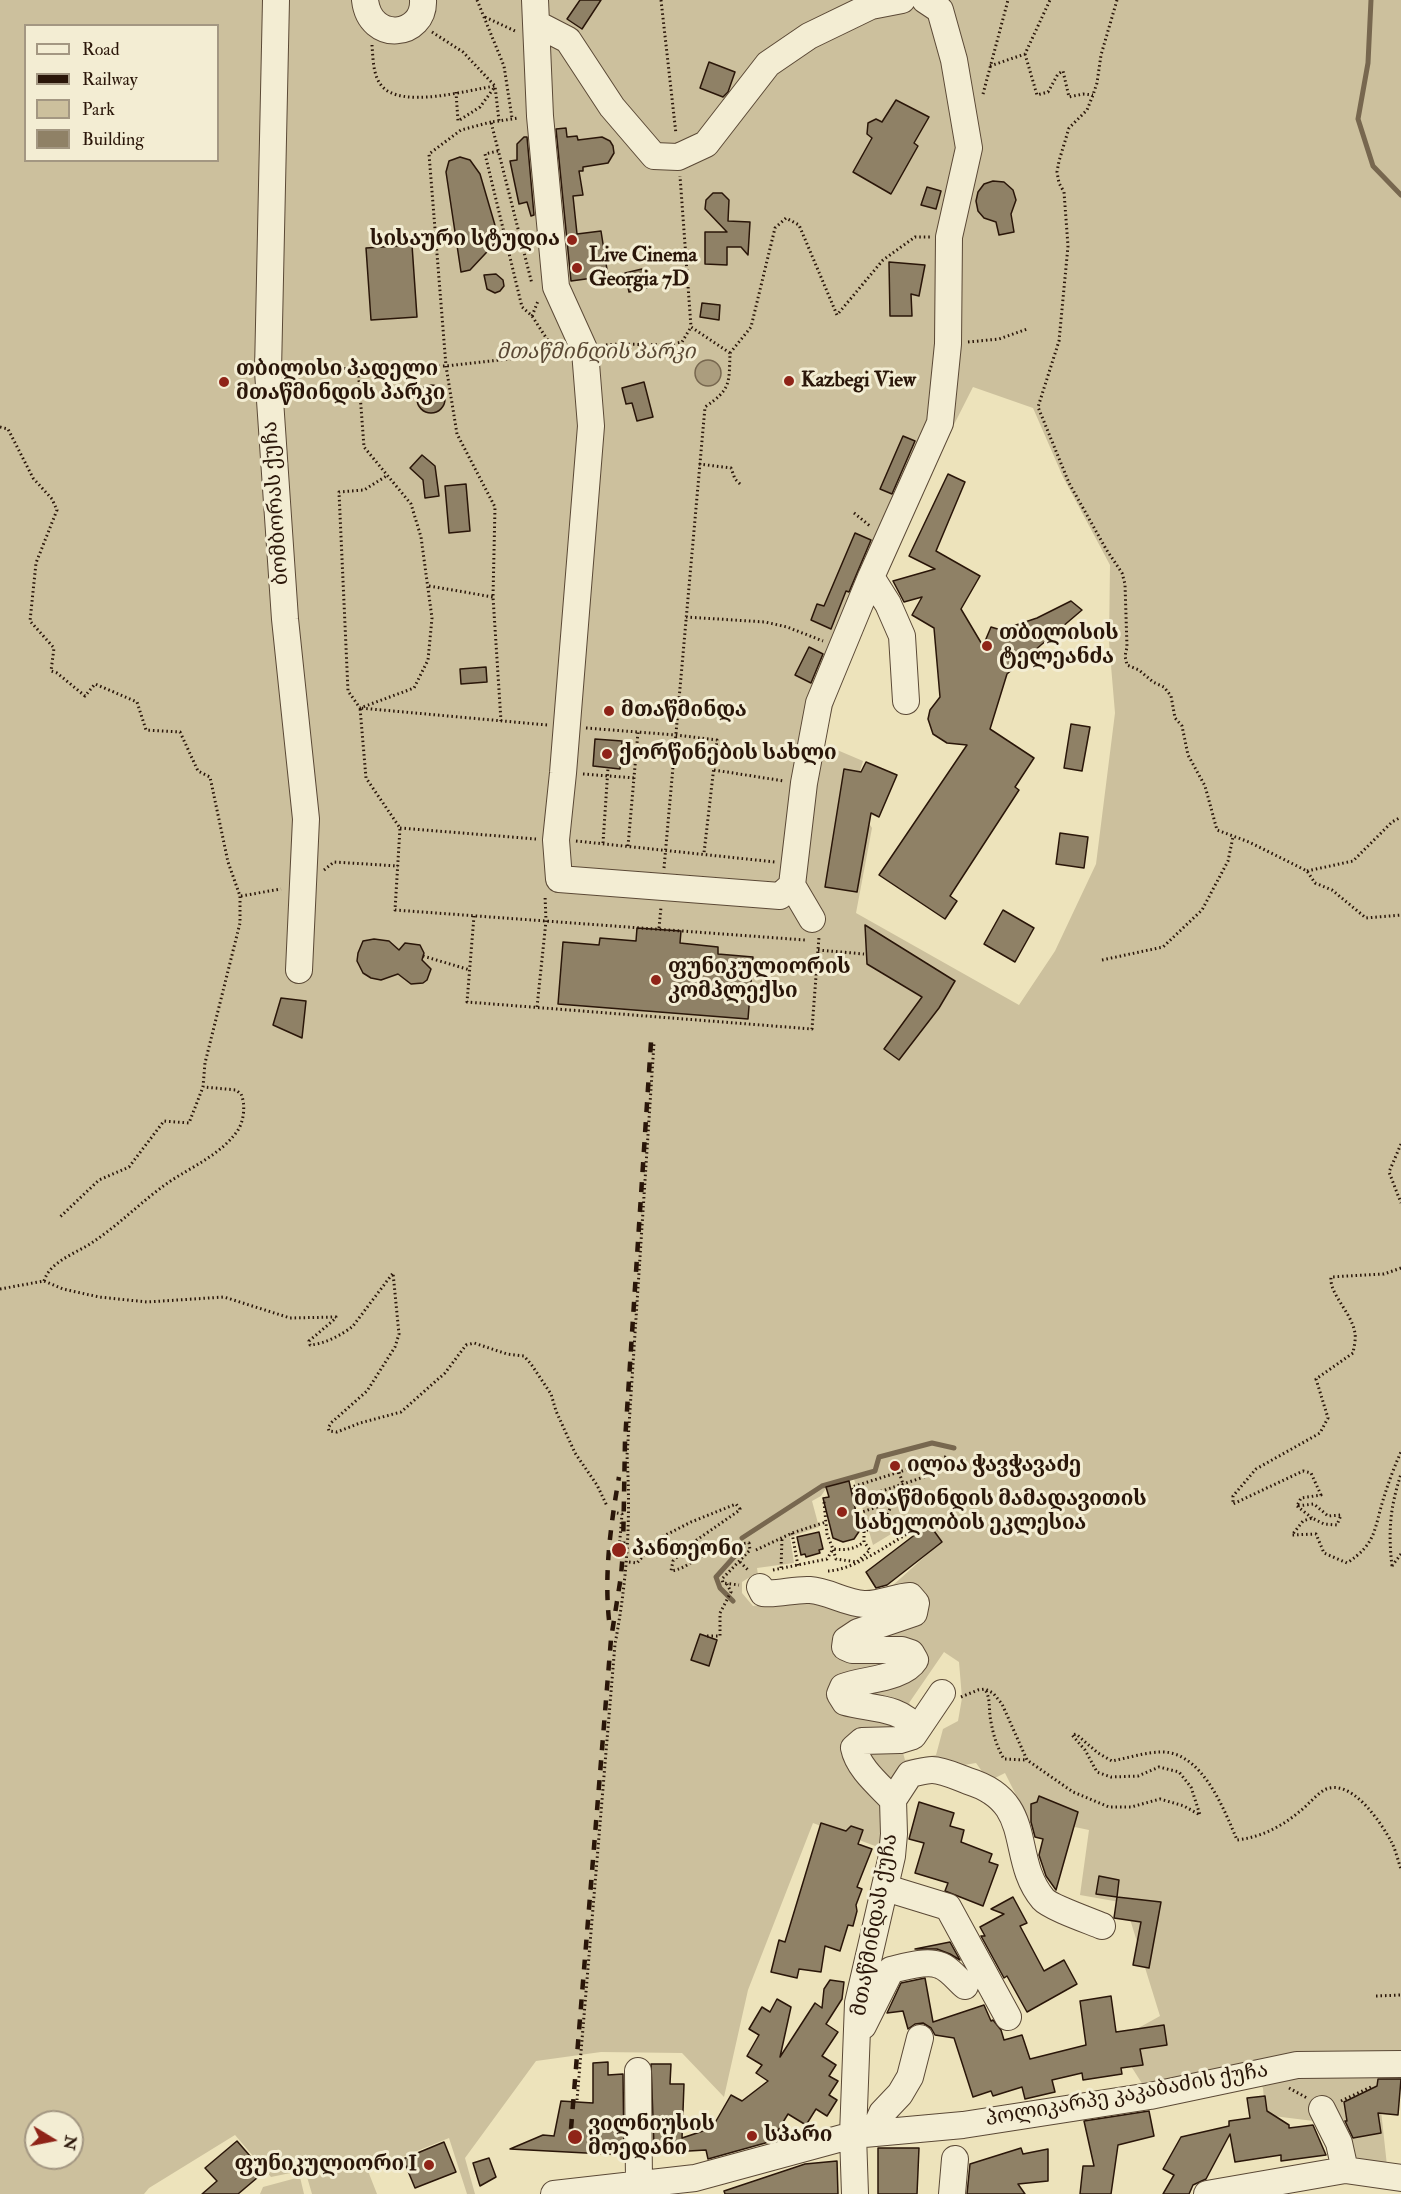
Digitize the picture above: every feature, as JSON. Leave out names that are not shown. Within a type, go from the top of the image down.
[{"type":"street","name":"ბომბორას ქუჩა","points":[[276,0],[268,371],[285,619],[306,819],[299,970]]},
{"type":"street","points":[[536,22],[568,40],[612,107],[654,156],[678,157],[706,144],[768,64],[809,36],[871,6],[902,0]]},
{"type":"street","points":[[536,22],[548,291],[585,351],[591,426],[556,840],[559,879],[780,896],[793,875],[804,783],[819,703],[871,577],[940,423],[948,344],[949,237],[969,148],[954,60],[940,10],[925,0]]},
{"type":"street","points":[[367,9],[375,24],[391,31],[408,27],[419,11]]},
{"type":"street","points":[[871,577],[888,604],[902,636],[906,701]]},
{"type":"street","points":[[793,875],[816,930]]},
{"type":"street","points":[[753,1577],[763,1593],[813,1590],[845,1601],[866,1605],[910,1596],[916,1603],[914,1613],[858,1632],[846,1640],[845,1647],[852,1650],[902,1650],[911,1653],[915,1660],[910,1667],[896,1674],[858,1681],[843,1687],[840,1694],[845,1702],[893,1712],[905,1717],[916,1729]]},
{"type":"street","points":[[942,1693],[913,1736],[900,1740],[862,1741],[854,1748],[856,1757],[893,1800],[910,1774],[933,1770],[981,1785],[999,1796],[1013,1815],[1029,1878],[1045,1901],[1102,1926]]},
{"type":"street","name":"მთაწმინდას ქუჩა","points":[[855,2194],[863,2134],[857,2037],[858,2003],[886,1888],[894,1834],[893,1800]]},
{"type":"street","points":[[886,1888],[948,1907],[1008,2018]]},
{"type":"street","points":[[857,2037],[891,1970],[939,1965],[950,1971],[965,1986]]},
{"type":"street","points":[[863,2134],[900,2094],[910,2077],[920,2038]]},
{"type":"street","name":"პოლიკარპე კაკაბაძის ქუჩა","points":[[554,2194],[714,2175],[863,2134],[963,2125],[1150,2096],[1297,2065],[1389,2064]]},
{"type":"street","points":[[628,2187],[638,2071]]},
{"type":"street","points":[[1322,2109],[1339,2143],[1345,2170]]},
{"type":"street","points":[[952,2194],[956,2159]]},
{"type":"street","points":[[1207,2194],[1217,2191],[1279,2188],[1345,2170],[1393,2182]]},
{"type":"path","points":[[477,0],[504,66],[512,118]]},
{"type":"path","points":[[982,96],[1008,0]]},
{"type":"path","points":[[1050,0],[1025,54],[1037,95],[1048,92],[1058,74],[1063,71],[1069,97],[1083,94],[1093,95]]},
{"type":"path","points":[[1117,0],[1093,95],[1087,110],[1069,129],[1057,172],[1064,192],[1068,246],[1059,342],[1038,407],[1042,420],[1069,483],[1122,573],[1125,584],[1127,647],[1125,657],[1127,665],[1139,670],[1153,682],[1164,687],[1171,696],[1175,718],[1182,726],[1188,755],[1205,786],[1217,830],[1249,842],[1307,871],[1316,883],[1332,890],[1366,918],[1401,915]]},
{"type":"path","points":[[367,9],[376,75],[382,87],[395,95],[422,98],[495,86]]},
{"type":"path","points":[[419,11],[495,86],[499,121]]},
{"type":"path","points":[[484,16],[536,22]]},
{"type":"path","points":[[990,66],[1025,54]]},
{"type":"path","points":[[459,121],[480,107],[495,86]]},
{"type":"path","points":[[456,92],[461,130]]},
{"type":"path","points":[[501,721],[493,597],[495,507],[457,434],[446,366],[429,154],[461,130],[507,119]]},
{"type":"path","points":[[491,122],[532,284],[548,291],[532,316]]},
{"type":"path","points":[[268,371],[446,366],[556,353],[532,316],[522,307],[485,154],[498,151]]},
{"type":"path","points":[[665,861],[705,407],[723,395],[729,377],[729,353],[751,327],[775,228],[786,218],[799,225],[837,315],[883,260],[915,237],[949,237]]},
{"type":"path","points":[[598,345],[627,343],[666,346],[682,342],[691,327],[688,297]]},
{"type":"path","points":[[691,327],[729,353]]},
{"type":"path","points":[[948,344],[999,339],[1027,329]]},
{"type":"path","points":[[358,367],[364,447],[411,504],[421,537],[432,618],[428,660],[414,688],[360,708]]},
{"type":"path","points":[[0,428],[8,429],[33,478],[52,499],[57,510],[36,563],[30,621],[54,648],[51,671],[57,673],[85,696],[95,684],[137,702],[146,730],[180,732],[198,771],[210,777],[226,855],[240,896],[240,923],[205,1063],[204,1088],[189,1124],[164,1121],[129,1167],[99,1180],[60,1217]]},
{"type":"path","points":[[699,464],[731,468],[735,479],[741,485]]},
{"type":"path","points":[[388,475],[364,490],[339,492],[348,691],[360,708],[366,778],[400,828],[395,910],[659,929],[816,930],[818,950],[812,1029],[467,1002],[474,916]]},
{"type":"path","points":[[429,586],[493,597]]},
{"type":"path","points":[[686,617],[765,622],[787,627],[841,649]]},
{"type":"path","points":[[360,708],[717,740],[704,853]]},
{"type":"path","points":[[628,846],[638,732]]},
{"type":"path","points":[[603,843],[608,768]]},
{"type":"path","points":[[714,770],[776,780]]},
{"type":"path","points":[[563,773],[635,778]]},
{"type":"path","points":[[1307,871],[1353,861],[1392,822],[1401,817]]},
{"type":"path","points":[[400,828],[704,853],[793,875]]},
{"type":"path","points":[[1102,960],[1163,947],[1202,910],[1228,861],[1233,837]]},
{"type":"path","points":[[334,862],[398,866]]},
{"type":"path","points":[[240,896],[277,889]]},
{"type":"path","points":[[537,1007],[546,921],[544,914]]},
{"type":"path","points":[[659,923],[659,929]]},
{"type":"path","points":[[818,950],[864,954]]},
{"type":"path","points":[[423,956],[471,970]]},
{"type":"path","points":[[577,2100],[615,1644],[627,1569],[629,1520],[627,1456],[654,1043]]},
{"type":"path","points":[[44,1281],[47,1273],[57,1264],[98,1239],[171,1181],[209,1157],[238,1131],[244,1105],[241,1094],[236,1090],[204,1088]]},
{"type":"path","points":[[1401,1144],[1389,1172],[1401,1203]]},
{"type":"path","points":[[1297,1506],[1300,1498],[1321,1494],[1311,1473],[1304,1471],[1233,1504],[1233,1497],[1256,1469],[1320,1433],[1328,1418],[1316,1379],[1353,1353],[1355,1333],[1343,1304],[1330,1285],[1330,1277],[1384,1274],[1401,1268]]},
{"type":"path","points":[[0,1289],[44,1281],[63,1289],[99,1297],[147,1302],[224,1297],[290,1318],[336,1317],[313,1336],[309,1341],[310,1345],[346,1332],[353,1326],[393,1273],[399,1334],[395,1347],[367,1391],[332,1422],[328,1428],[329,1431],[337,1432],[401,1412],[445,1372],[466,1345],[474,1342],[507,1354],[524,1356],[531,1364],[551,1394],[575,1453],[597,1485],[607,1506]]},
{"type":"path","points":[[1312,1518],[1303,1521],[1292,1535],[1316,1534],[1324,1553],[1347,1563],[1358,1556],[1369,1543],[1378,1525],[1383,1501],[1401,1452]]},
{"type":"path","points":[[855,1500],[954,1467],[945,1457],[852,1487],[853,1495],[864,1532],[864,1542],[870,1550],[857,1562]]},
{"type":"path","points":[[864,1532],[884,1520],[903,1484],[899,1472]]},
{"type":"path","points":[[1401,1474],[1393,1502],[1388,1537],[1392,1566],[1401,1554]]},
{"type":"path","points":[[859,1513],[894,1501]]},
{"type":"path","points":[[824,1502],[827,1534],[836,1559],[857,1562]]},
{"type":"path","points":[[630,1562],[637,1563],[658,1539],[691,1522],[736,1504],[740,1509],[688,1546],[673,1561],[671,1571],[684,1569],[694,1560],[721,1547],[749,1543],[750,1550],[722,1579],[723,1583],[728,1584],[782,1568],[827,1559],[833,1549]]},
{"type":"path","points":[[1314,1504],[1328,1516],[1341,1515],[1337,1525],[1324,1524],[1297,1506],[1314,1504]]},
{"type":"path","points":[[617,1513],[622,1514],[619,1550]]},
{"type":"path","points":[[756,1550],[792,1533],[826,1522]]},
{"type":"path","points":[[792,1533],[798,1566]]},
{"type":"path","points":[[827,1571],[837,1570],[857,1562],[908,1534]]},
{"type":"path","points":[[782,1538],[782,1568]]},
{"type":"path","points":[[833,1549],[857,1548],[864,1542]]},
{"type":"path","points":[[814,1556],[815,1562]]},
{"type":"path","points":[[740,1562],[753,1577]]},
{"type":"path","points":[[707,1636],[720,1636],[720,1613],[731,1592],[728,1584]]},
{"type":"path","points":[[942,1693],[962,1697],[985,1689],[993,1693],[1002,1704],[1027,1760],[1073,1792],[1109,1807],[1131,1807],[1160,1799],[1184,1806],[1200,1815],[1191,1787],[1179,1772],[1159,1767],[1138,1776],[1111,1777],[1097,1772],[1085,1750],[1072,1735],[1076,1734],[1098,1753],[1112,1761],[1164,1751],[1182,1758],[1201,1772],[1220,1799],[1237,1840],[1256,1837],[1285,1823],[1326,1789],[1338,1789],[1354,1794],[1367,1804],[1394,1845],[1401,1869]]},
{"type":"path","points":[[985,1689],[990,1698],[990,1716],[998,1749],[1004,1759],[1027,1760]]},
{"type":"path","points":[[1376,1996],[1401,1995]]},
{"type":"path","points":[[1322,2109],[1375,2085],[1389,2064]]},
{"type":"green space","name":"მთაწმინდის პარკი","points":[[0,0],[1401,0],[1401,2071],[1377,2073],[1388,2175],[1345,2170],[1330,2123],[1265,2115],[1263,2088],[1258,2082],[1150,2096],[1115,2041],[1160,2016],[1125,1903],[1080,1895],[1089,1830],[1046,1821],[1030,1823],[1005,1773],[989,1781],[976,1763],[910,1774],[886,1850],[813,1823],[748,1990],[724,2097],[682,2053],[601,2052],[536,2061],[465,2158],[475,2194],[467,2194],[449,2138],[368,2171],[377,2194],[312,2194],[305,2170],[271,2177],[235,2135],[149,2188],[144,2194],[0,2194]],"holes":[[[973,387],[1033,408],[1063,477],[1110,565],[1109,642],[1115,713],[1096,864],[1055,951],[1019,1005],[856,913],[872,828],[852,798],[863,761],[823,744],[837,692],[887,569],[931,470]],[[854,1479],[873,1545],[906,1525],[941,1542],[882,1595],[810,1598],[753,1606],[742,1593],[742,1582],[753,1575],[758,1575],[757,1568],[794,1563],[790,1537],[819,1527],[812,1501],[821,1496],[827,1487]],[[944,1652],[959,1662],[962,1698],[958,1721],[943,1729],[936,1755],[905,1760],[902,1749],[917,1712],[909,1703]]]},
{"type":"green space","points":[[300,2177],[304,2194],[260,2194],[263,2187]]},
{"type":"shaded area","points":[[708,360],[717,364],[721,373],[717,382],[708,386],[699,382],[695,373],[699,364]]},
{"type":"building","points":[[580,0],[601,0],[582,29],[567,19]]},
{"type":"building","points":[[709,62],[735,72],[728,92],[723,97],[700,88]]},
{"type":"building","points":[[896,100],[929,117],[914,143],[918,146],[891,194],[853,172],[872,138],[867,134],[868,123],[876,119],[882,122]]},
{"type":"building","points":[[566,128],[567,137],[577,136],[578,140],[602,137],[610,141],[613,146],[614,153],[608,163],[583,167],[583,171],[579,171],[583,195],[573,196],[577,234],[601,231],[608,276],[571,281],[556,129]]},
{"type":"building","points":[[527,137],[534,215],[531,216],[527,202],[519,204],[510,161],[517,160],[517,144]]},
{"type":"building","points":[[460,157],[470,160],[480,174],[499,239],[470,270],[461,272],[446,172],[449,161]]},
{"type":"building","points":[[993,181],[1004,182],[1013,190],[1016,200],[1011,214],[1014,232],[999,235],[996,222],[984,218],[978,211],[976,201],[978,192],[984,184]]},
{"type":"building","points":[[927,187],[941,191],[936,209],[921,205]]},
{"type":"building","points":[[713,193],[722,193],[729,200],[728,221],[750,222],[748,255],[741,247],[727,247],[727,265],[705,264],[705,232],[727,232],[705,209],[706,200]]},
{"type":"building","points":[[412,245],[417,317],[371,320],[366,248]]},
{"type":"building","points":[[889,262],[925,265],[919,296],[911,294],[912,316],[890,316]]},
{"type":"building","points":[[642,269],[647,288],[629,292],[625,273]]},
{"type":"building","points":[[496,274],[503,280],[504,286],[495,293],[487,289],[484,275]]},
{"type":"building","points":[[702,303],[720,305],[719,320],[700,317]]},
{"type":"building","points":[[644,382],[653,417],[637,421],[632,403],[626,404],[622,388]]},
{"type":"building","points":[[431,385],[441,389],[445,399],[441,409],[431,413],[421,409],[417,399],[421,389]]},
{"type":"building","points":[[903,436],[915,441],[892,494],[880,489]]},
{"type":"building","points":[[422,455],[435,466],[439,496],[425,498],[423,480],[410,468]]},
{"type":"building","points":[[948,474],[965,482],[936,551],[980,576],[961,609],[983,646],[991,627],[1001,630],[1037,618],[1071,601],[1082,610],[1007,674],[990,729],[1034,758],[1015,787],[1019,790],[950,896],[957,901],[945,919],[879,875],[967,745],[947,743],[933,734],[928,719],[930,710],[940,697],[934,628],[912,615],[922,597],[904,602],[893,581],[935,569],[909,556]]},
{"type":"building","points":[[466,484],[470,531],[449,533],[445,486]]},
{"type":"building","points":[[855,533],[871,540],[849,592],[846,591],[831,629],[811,620],[817,604],[824,606]]},
{"type":"building","points":[[809,647],[823,654],[811,683],[795,675]]},
{"type":"building","points":[[486,667],[487,682],[461,684],[460,669]]},
{"type":"building","points":[[1071,724],[1090,727],[1082,771],[1064,768]]},
{"type":"building","name":"ქორწინების სახლი","points":[[595,739],[622,741],[620,769],[593,766]]},
{"type":"building","points":[[866,762],[897,775],[879,817],[871,813],[857,892],[825,887],[844,769],[861,772]]},
{"type":"building","points":[[1060,833],[1088,837],[1084,868],[1056,864]]},
{"type":"building","points":[[1003,910],[1034,928],[1015,962],[984,944]]},
{"type":"building","points":[[865,925],[955,981],[939,1008],[899,1060],[884,1049],[922,997],[867,964]]},
{"type":"building","name":"ფუნიკულიორის კომპლექსი","points":[[637,928],[681,931],[680,943],[718,947],[718,954],[753,957],[748,1019],[558,1004],[563,942],[599,945],[600,938],[636,941]]},
{"type":"building","points":[[374,939],[389,941],[399,950],[405,943],[420,945],[424,953],[422,960],[431,969],[427,980],[423,983],[411,984],[398,974],[381,980],[363,973],[357,961],[358,953],[363,941]]},
{"type":"building","points":[[281,998],[306,1001],[302,1038],[273,1025]]},
{"type":"building","name":"მთაწმინდის მამადავითის სახელობის ეკლესია","points":[[849,1481],[860,1530],[854,1539],[843,1542],[833,1538],[823,1498],[829,1497],[826,1487]]},
{"type":"building","points":[[929,1524],[942,1542],[887,1585],[876,1588],[866,1572]]},
{"type":"building","points":[[819,1532],[823,1549],[819,1550],[820,1553],[806,1557],[805,1554],[801,1555],[797,1537]]},
{"type":"building","points":[[700,1634],[717,1640],[709,1666],[691,1660]]},
{"type":"building","points":[[1039,1796],[1078,1812],[1056,1890],[1046,1876],[1039,1855],[1043,1839],[1035,1837],[1031,1822],[1031,1804],[1037,1802]]},
{"type":"building","points":[[919,1802],[954,1813],[950,1826],[964,1830],[961,1842],[992,1854],[989,1862],[998,1865],[983,1906],[945,1891],[948,1883],[915,1873],[924,1843],[909,1839]]},
{"type":"building","points":[[821,1823],[846,1831],[851,1826],[863,1830],[858,1844],[872,1849],[857,1887],[862,1889],[856,1905],[857,1911],[853,1926],[848,1925],[840,1951],[825,1946],[821,1972],[799,1969],[797,1978],[771,1972],[779,1940],[785,1942]]},
{"type":"building","points":[[1099,1876],[1119,1880],[1117,1897],[1096,1894]]},
{"type":"building","points":[[1013,1897],[1027,1923],[1020,1926],[1044,1971],[1064,1960],[1077,1984],[1027,2012],[1007,1976],[1004,1978],[981,1936],[985,1936],[980,1927],[1004,1914],[991,1909]]},
{"type":"building","points":[[1117,1897],[1161,1902],[1149,1968],[1133,1965],[1141,1922],[1114,1918]]},
{"type":"building","points":[[950,1942],[960,1960],[937,1949],[915,1949]]},
{"type":"building","points":[[925,1978],[933,2022],[984,2005],[991,2021],[993,2020],[1001,2030],[1004,2040],[1022,2035],[1030,2059],[1086,2045],[1080,2001],[1111,1996],[1116,2032],[1164,2025],[1167,2045],[1140,2049],[1143,2065],[1121,2068],[1122,2074],[1083,2080],[1082,2073],[1052,2080],[1055,2092],[1025,2099],[1022,2087],[993,2096],[991,2091],[973,2097],[954,2038],[935,2035],[931,2028],[923,2023],[915,2024],[908,2029],[903,2011],[887,2013],[901,1983]]},
{"type":"building","points":[[830,1980],[844,1982],[842,1999],[826,2024],[838,2032],[822,2056],[836,2065],[829,2076],[838,2081],[829,2095],[837,2100],[827,2116],[816,2109],[806,2125],[788,2114],[774,2137],[776,2140],[708,2159],[706,2150],[654,2153],[654,2147],[659,2145],[654,2146],[651,2064],[671,2064],[670,2084],[684,2084],[682,2138],[712,2128],[731,2095],[742,2101],[768,2081],[756,2073],[762,2065],[747,2056],[759,2035],[749,2029],[762,2007],[770,2012],[777,1999],[791,2007],[780,2057],[815,2003],[822,2008],[824,1989]]},
{"type":"building","points":[[608,2062],[608,2075],[623,2074],[624,2155],[510,2149],[543,2135],[554,2136],[561,2101],[593,2103],[593,2063]]},
{"type":"building","points":[[1378,2079],[1401,2079],[1398,2115],[1378,2113],[1381,2133],[1353,2138],[1345,2121],[1347,2121],[1344,2102],[1377,2086]]},
{"type":"building","points":[[1265,2096],[1267,2111],[1289,2125],[1289,2128],[1313,2125],[1326,2155],[1281,2161],[1281,2155],[1235,2162],[1230,2134],[1206,2179],[1193,2185],[1189,2194],[1163,2194],[1174,2175],[1163,2169],[1181,2137],[1229,2126],[1229,2121],[1250,2118],[1247,2098]]},
{"type":"building","points":[[1149,2111],[1154,2136],[1118,2145],[1111,2194],[1080,2194],[1083,2166],[1094,2166],[1084,2121]]},
{"type":"building","points":[[237,2141],[264,2172],[238,2194],[202,2194],[217,2181],[205,2168]]},
{"type":"building","name":"ფუნიკულიორი I","points":[[444,2142],[456,2172],[415,2188],[403,2159]]},
{"type":"building","points":[[878,2148],[919,2148],[917,2194],[878,2194]]},
{"type":"building","points":[[1021,2148],[1023,2154],[1048,2149],[1048,2181],[1018,2184],[1025,2194],[967,2194],[970,2164]]},
{"type":"building","points":[[489,2158],[496,2177],[480,2186],[473,2163]]},
{"type":"building","points":[[837,2161],[838,2194],[725,2194],[724,2191],[805,2164]]},
{"type":"waterway","points":[[1371,0],[1368,63],[1358,119],[1373,166],[1401,195]]},
{"type":"waterway","points":[[742,1538],[822,1486],[875,1471],[879,1457],[932,1443],[954,1448]]},
{"type":"waterway","points":[[733,1601],[720,1588],[716,1577],[743,1547]]},
{"type":"railway","points":[[571,2129],[611,1639],[623,1551],[625,1441],[651,1042]]},
{"type":"railway","points":[[609,1620],[608,1566],[619,1477]]},
{"type":"place","name":"სისაური სტუდია","points":[[572,240]]},
{"type":"place","name":"Live Cinema Georgia 7D","points":[[577,268]]},
{"type":"place","name":"Kazbegi View","points":[[789,381]]},
{"type":"place","name":"თბილისი პადელი მთაწმინდის პარკი","points":[[224,382]]},
{"type":"place","name":"თბილისის ტელეანძა","points":[[987,646]]},
{"type":"place","name":"მთაწმინდა","points":[[609,711]]},
{"type":"place","name":"ქორწინების სახლი","points":[[607,754]]},
{"type":"place","name":"ფუნიკულიორის კომპლექსი","points":[[656,980]]},
{"type":"place","name":"ილია ჭავჭავაძე","points":[[895,1466]]},
{"type":"place","name":"მთაწმინდის მამადავითის სახელობის ეკლესია","points":[[842,1512]]},
{"type":"place","name":"პანთეონი","points":[[619,1550]]},
{"type":"place","name":"სპარი","points":[[752,2136]]},
{"type":"place","name":"ვილნიუსის მოედანი","points":[[575,2137]]},
{"type":"place","name":"ფუნიკულიორი I","points":[[429,2165]]}]
